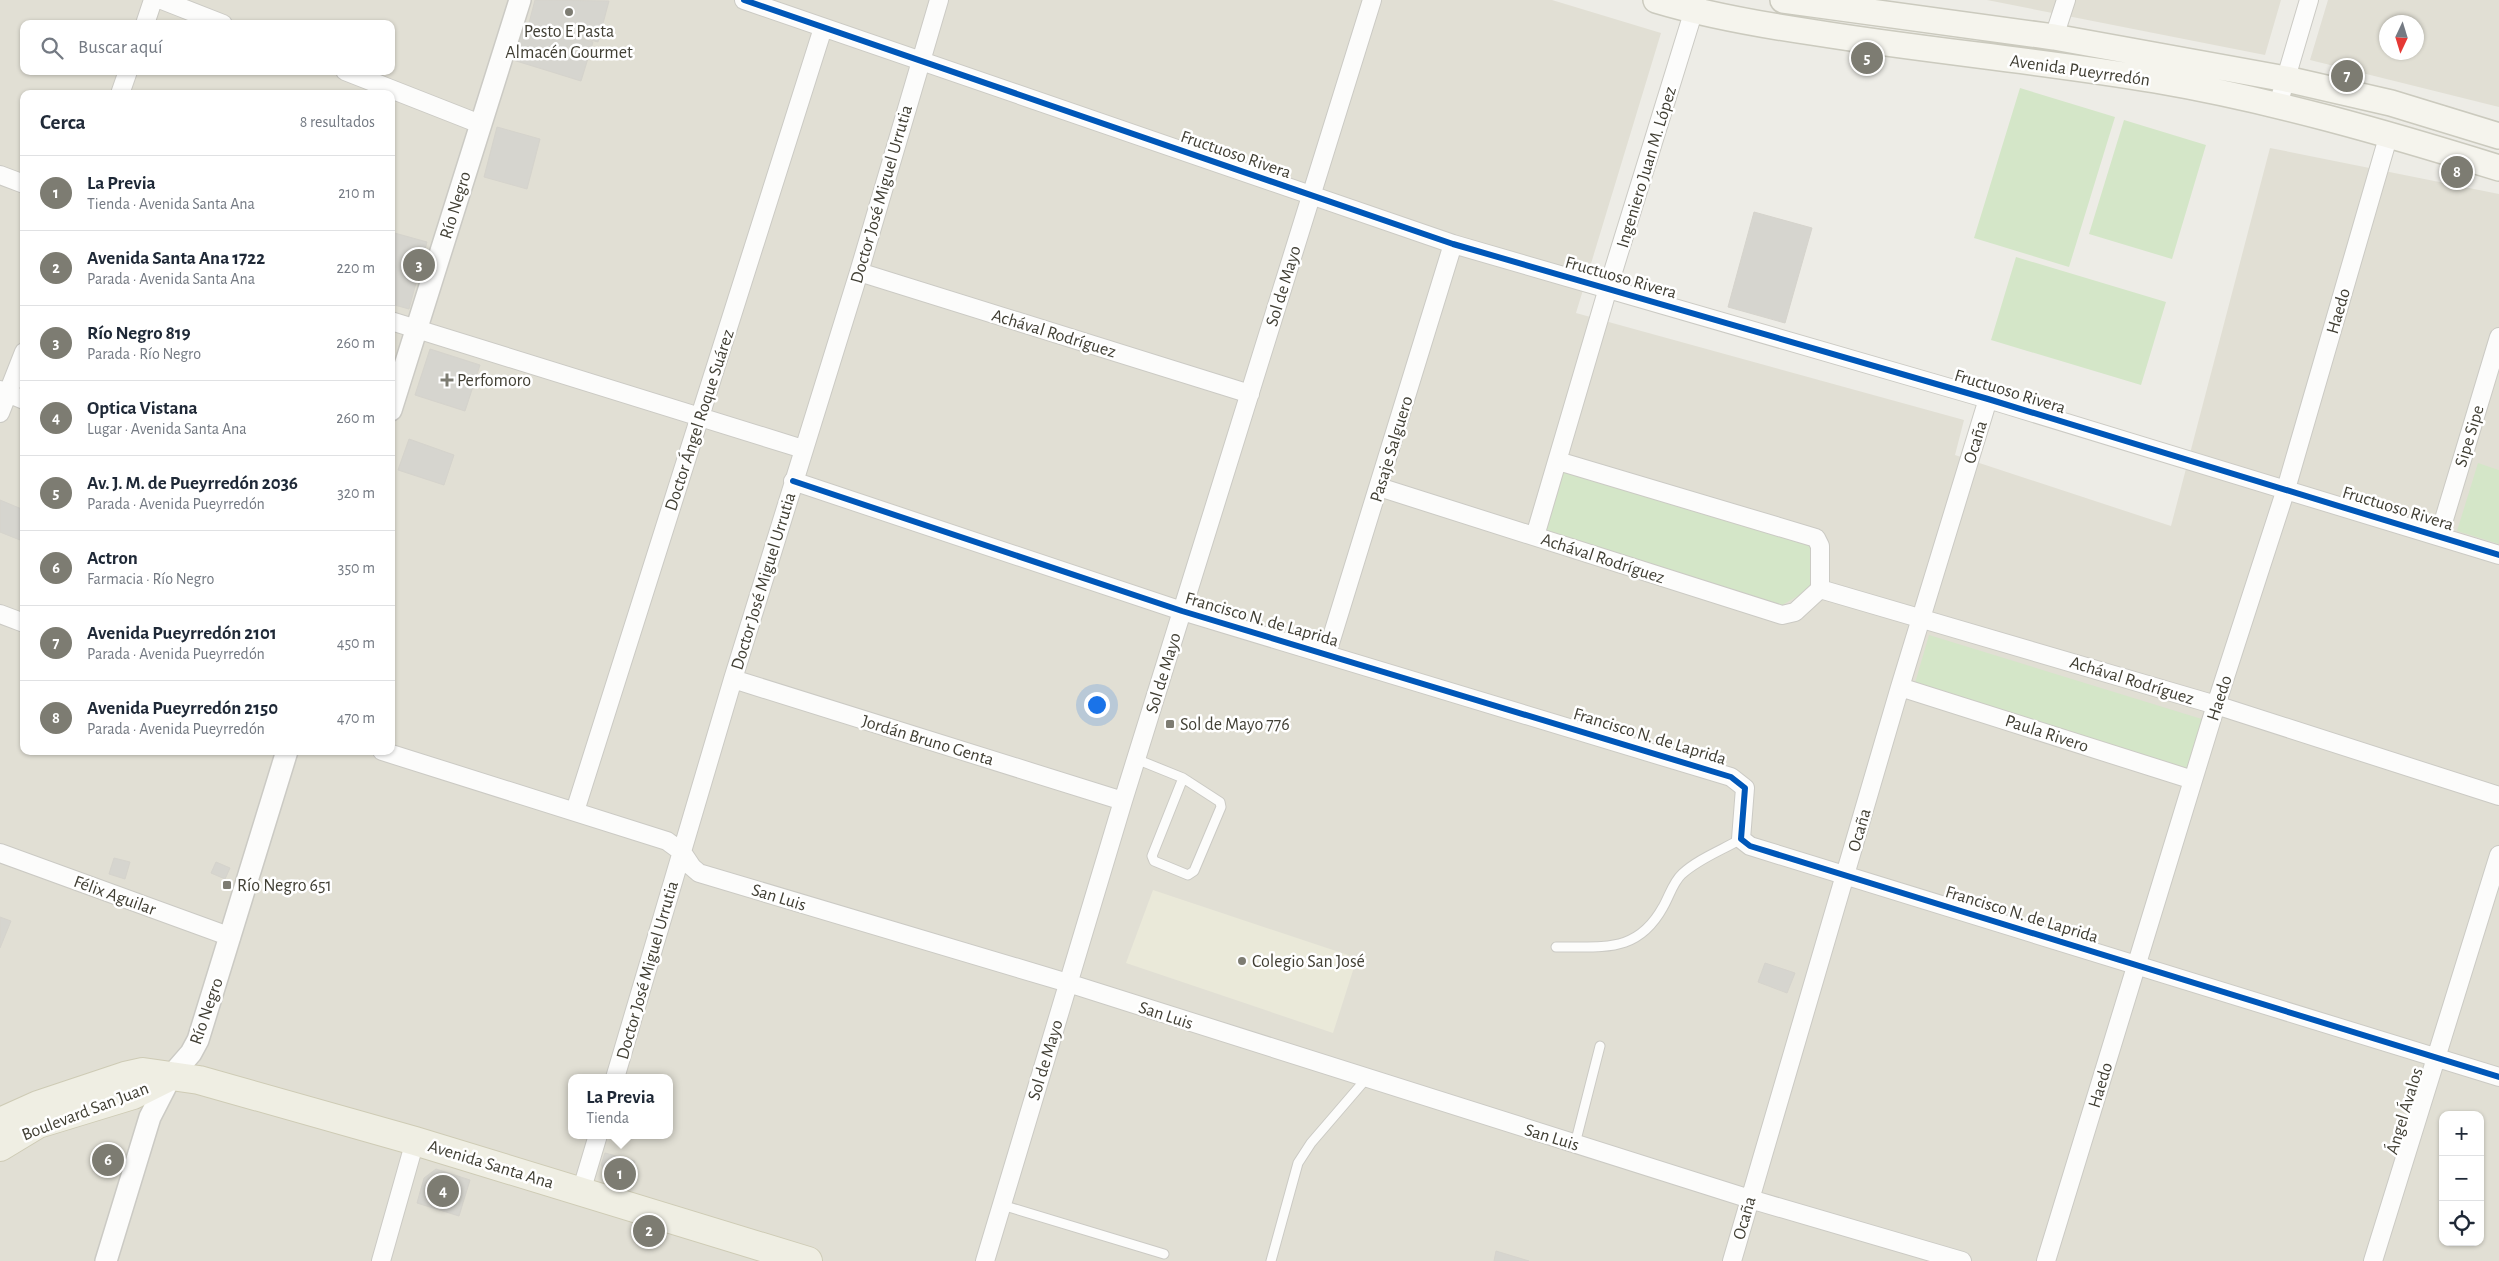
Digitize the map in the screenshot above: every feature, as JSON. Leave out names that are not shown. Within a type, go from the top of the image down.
[{"type":"main road","name":"Avenida Pueyrredón","points":[[1656,0],[1695,6],[1869,42],[2156,80],[2278,105],[2389,134],[2499,168]]},
{"type":"main road","name":"Avenida Pueyrredón","points":[[1784,0],[2054,37],[2286,79],[2391,103],[2499,135]]},
{"type":"main road","name":"Boulevard San Juan","points":[[0,1122],[38,1105],[125,1076],[142,1072],[171,1076]]},
{"type":"main road","name":"Boulevard San Juan","points":[[0,1147],[38,1124],[134,1095],[171,1076]]},
{"type":"main road","name":"Avenida Santa Ana","points":[[171,1076],[199,1080],[415,1141],[808,1261]]},
{"type":"street","points":[[146,20],[153,0]]},
{"type":"street","points":[[162,0],[213,20]]},
{"type":"street","name":"Río Negro","points":[[395,397],[520,0]]},
{"type":"street","name":"Fructuoso Rivera","points":[[744,0],[1453,244],[1988,400],[2499,555]]},
{"type":"street","name":"Doctor José Miguel Urrutia","points":[[616,1074],[733,679],[859,272],[940,0]]},
{"type":"street","name":"Sol de Mayo","points":[[985,1261],[1123,801],[1372,0]]},
{"type":"street","points":[[2054,37],[2066,0]]},
{"type":"street","points":[[2278,105],[2309,0]]},
{"type":"street","name":"Ingeniero Juan M. López","points":[[1535,536],[1608,288],[1695,6]]},
{"type":"street","name":"Doctor Ángel Roque Suárez","points":[[575,811],[824,28]]},
{"type":"street","points":[[121,90],[127,75]]},
{"type":"street","points":[[355,75],[393,90]]},
{"type":"street","points":[[395,91],[480,124]]},
{"type":"street","name":"Haedo","points":[[2046,1261],[2216,705],[2286,489],[2389,134]]},
{"type":"street","points":[[0,176],[20,183]]},
{"type":"street","name":"Pasaje Salguero","points":[[1327,653],[1453,244]]},
{"type":"street","name":"Achával Rodríguez","points":[[859,272],[1250,394]]},
{"type":"street","points":[[395,322],[803,448]]},
{"type":"street","name":"Sipe Sipe","points":[[2439,536],[2499,336]]},
{"type":"street","points":[[0,414],[11,395],[20,365]]},
{"type":"street","name":"Ocaña","points":[[1732,1261],[1900,687],[1988,400]]},
{"type":"street","points":[[1558,461],[1816,538],[1820,546],[1820,590]]},
{"type":"street","name":"Francisco N. de Laprida","points":[[793,481],[1182,612],[1327,653],[1731,777],[1745,788],[1741,839],[1750,846],[2499,1077]]},
{"type":"street","name":"Achával Rodríguez","points":[[1379,487],[1782,615],[1795,612],[1820,590],[1921,617],[2216,705],[2499,796]]},
{"type":"street","points":[[0,614],[20,622]]},
{"type":"street","name":"Jordán Bruno Genta","points":[[733,679],[1123,801]]},
{"type":"street","name":"Paula Rivero","points":[[1900,687],[2193,780]]},
{"type":"street","name":"Río Negro","points":[[106,1261],[150,1117],[171,1076],[191,1053],[198,1040],[286,755]]},
{"type":"street","name":"San Luis","points":[[395,755],[667,841],[682,852],[692,867],[700,873],[1068,983],[1366,1079],[1750,1199],[1962,1261]]},
{"type":"street","name":"Félix Aguilar","points":[[0,853],[231,937]]},
{"type":"street","name":"Ángel Ávalos","points":[[2373,1261],[2499,855]]},
{"type":"street","points":[[581,1192],[597,1139]]},
{"type":"street","points":[[381,1261],[415,1141]]},
{"type":"lane","points":[[1136,759],[1183,778],[1216,798],[1221,806],[1194,871],[1188,875],[1154,861],[1152,856],[1183,778]]},
{"type":"lane","points":[[1556,946],[1609,946],[1633,941],[1648,929],[1663,908],[1680,875],[1692,866],[1741,839]]},
{"type":"lane","points":[[1574,1144],[1600,1046]]},
{"type":"lane","points":[[1271,1261],[1298,1163],[1311,1143],[1366,1079]]},
{"type":"lane","points":[[1002,1206],[1164,1254]]},
{"type":"shaded area","points":[[0,0],[1552,0],[1661,33],[1576,313],[1964,420],[1955,455],[2171,526],[2270,148],[2499,194],[2499,1261],[0,1261]]},
{"type":"shaded area","points":[[1987,0],[2281,0],[2265,55]]},
{"type":"shaded area","points":[[2328,0],[2499,0],[2499,107],[2310,60]]},
{"type":"shaded area","name":"Colegio San José","points":[[1153,890],[1357,958],[1333,1033],[1126,963]]},
{"type":"green space","points":[[2020,88],[2115,117],[2069,267],[1974,238]]},
{"type":"green space","points":[[2124,120],[2206,145],[2172,259],[2089,234]]},
{"type":"green space","points":[[2016,257],[2166,302],[2141,385],[1991,340]]},
{"type":"green space","points":[[2478,463],[2499,470],[2499,544],[2457,531]]},
{"type":"green space","points":[[1560,468],[1810,542],[1813,587],[1779,607],[1540,532]]},
{"type":"green space","points":[[1929,635],[2205,720],[2189,769],[2183,767],[2182,769],[1915,683]]},
{"type":"building","name":"Pesto E Pasta Almacén Gourmet","points":[[535,0],[609,1],[598,42],[529,23]]},
{"type":"building","points":[[525,22],[593,42],[581,81],[513,60]]},
{"type":"building","points":[[497,127],[540,139],[527,189],[484,177]]},
{"type":"building","points":[[1754,212],[1812,228],[1785,323],[1728,307]]},
{"type":"building","points":[[395,233],[427,242],[409,309],[395,305]]},
{"type":"building","name":"Perfomoro","points":[[430,349],[480,365],[465,411],[415,395]]},
{"type":"building","points":[[409,439],[454,455],[444,485],[398,470]]},
{"type":"building","points":[[0,500],[20,508],[20,540],[0,532]]},
{"type":"building","points":[[114,858],[130,862],[125,879],[109,874]]},
{"type":"building","points":[[216,862],[230,868],[225,879],[211,873]]},
{"type":"building","points":[[0,917],[11,921],[0,948]]},
{"type":"building","points":[[1765,963],[1795,973],[1787,993],[1758,982]]},
{"type":"building","points":[[605,1153],[635,1161],[629,1187],[614,1184],[601,1165]]},
{"type":"building","points":[[436,1169],[470,1180],[459,1216],[417,1203],[424,1178]]},
{"type":"building","points":[[1496,1251],[1529,1261],[1494,1261]]},
{"type":"cycle path","points":[[744,0],[1453,244],[1988,399],[2499,555]]},
{"type":"cycle path","points":[[793,481],[1182,611],[1731,777],[1745,788],[1741,839],[1750,846],[2499,1077]]},
{"type":"place","name":"Pesto E Pasta Almacén Gourmet","points":[[569,12]]},
{"type":"place","name":"Av. J. M. de Pueyrredón 2036","points":[[1867,58]]},
{"type":"place","name":"Avenida Pueyrredón 2101","points":[[2347,76]]},
{"type":"place","name":"Avenida Pueyrredón 2150","points":[[2457,172]]},
{"type":"place","name":"Río Negro 819","points":[[419,265]]},
{"type":"place","name":"Perfomoro","points":[[447,380]]},
{"type":"place","name":"Sol de Mayo 776","points":[[1170,724]]},
{"type":"place","name":"Río Negro 651","points":[[227,885]]},
{"type":"place","name":"Colegio San José","points":[[1242,961]]},
{"type":"place","name":"Actron","points":[[108,1160]]},
{"type":"place","name":"La Previa","points":[[620,1174]]},
{"type":"place","name":"Optica Vistana","points":[[443,1191]]},
{"type":"place","name":"Avenida Santa Ana 1722","points":[[649,1231]]}]
